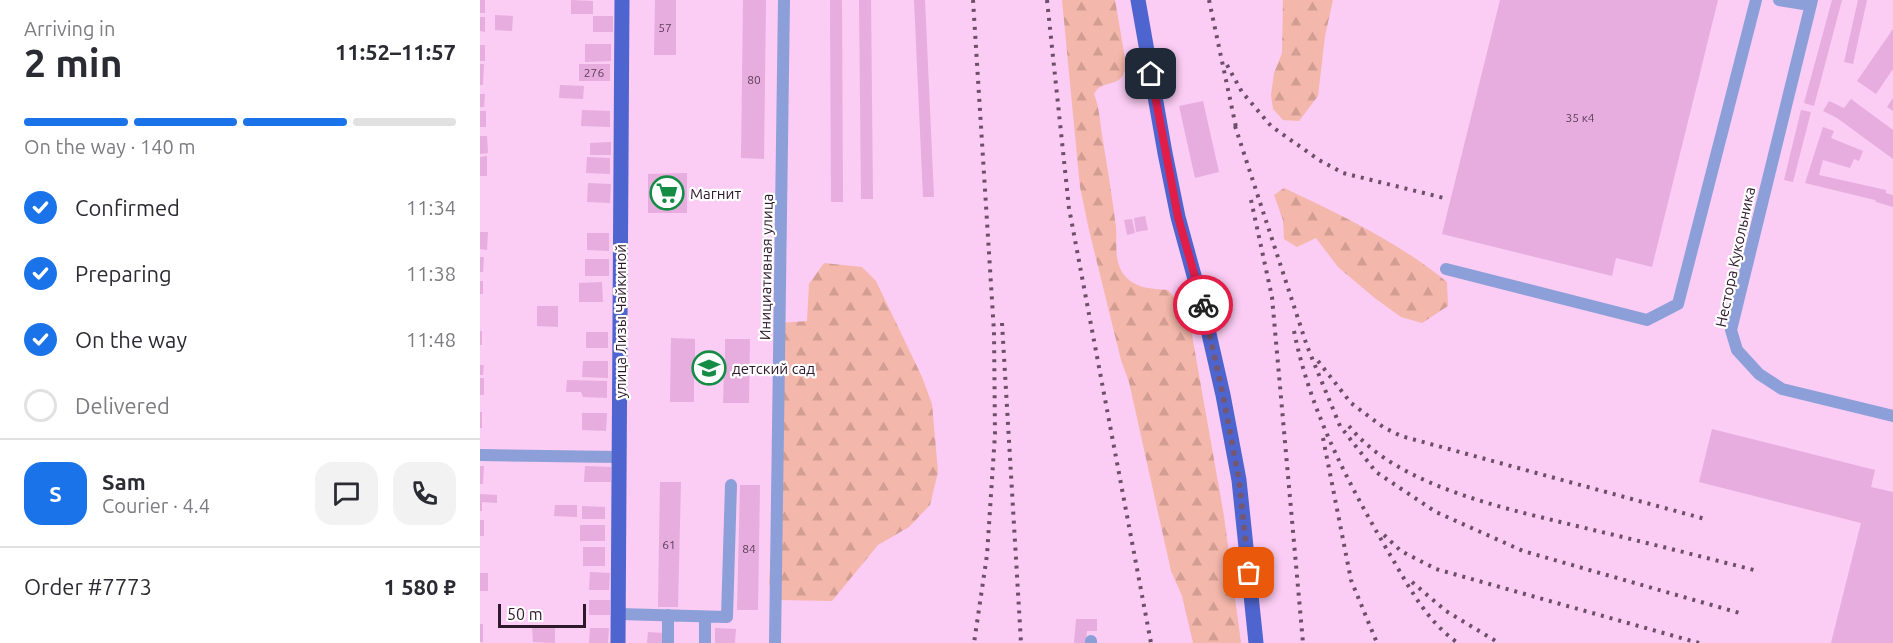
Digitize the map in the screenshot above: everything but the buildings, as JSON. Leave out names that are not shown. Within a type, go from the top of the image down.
[{"type":"main road","name":"улица Лизы Чайкиной","points":[[618,643],[622,0]]},
{"type":"main road","points":[[1138,0],[1178,217],[1204,312],[1237,469],[1256,643]]},
{"type":"street","name":"Инициативная улица","points":[[775,643],[784,0]]},
{"type":"street","points":[[1446,269],[1647,320],[1677,304],[1756,0]]},
{"type":"street","points":[[1779,0],[1811,2]]},
{"type":"street","name":"Нестора Кукольника","points":[[1811,2],[1731,330],[1737,350],[1759,374],[1782,389],[1893,416]]},
{"type":"street","points":[[480,455],[619,457]]},
{"type":"street","points":[[619,614],[727,617],[731,485]]},
{"type":"street","points":[[668,615],[668,643]]},
{"type":"street","points":[[705,616],[705,643]]},
{"type":"green space","points":[[1062,0],[1115,0],[1126,64],[1121,78],[1102,86],[1094,94],[1113,204],[1119,267],[1126,277],[1136,284],[1168,290],[1187,313],[1224,516],[1241,643],[1193,643],[1182,596],[1171,571],[1129,382],[1121,360],[1080,187]]},
{"type":"green space","points":[[1283,0],[1333,0],[1325,36],[1318,96],[1299,121],[1283,120],[1273,109],[1271,95],[1274,73],[1282,53]]},
{"type":"green space","points":[[1284,188],[1327,208],[1409,254],[1447,282],[1448,306],[1422,323],[1401,317],[1338,267],[1316,238],[1297,247],[1284,239],[1283,220],[1274,195]]},
{"type":"green space","points":[[824,263],[862,267],[876,281],[922,377],[932,404],[938,472],[930,505],[909,527],[878,545],[832,601],[780,600],[769,584],[778,445],[780,323],[807,321],[809,284]]},
{"type":"railway","points":[[973,0],[994,332],[995,434],[987,555],[974,643]]},
{"type":"railway","points":[[1047,0],[1069,208],[1151,643]]},
{"type":"railway","points":[[1209,0],[1237,132]]},
{"type":"railway","points":[[1227,65],[1242,92],[1271,126],[1319,160],[1343,173],[1444,198]]},
{"type":"railway","points":[[1235,126],[1307,346],[1340,426],[1376,472],[1436,512],[1523,551],[1743,614]]},
{"type":"railway","points":[[1251,200],[1272,297],[1303,643]]},
{"type":"railway","points":[[1002,323],[1021,643]]},
{"type":"railway","points":[[1294,331],[1301,361],[1320,418],[1359,500],[1419,602],[1436,624],[1458,643]]},
{"type":"railway","points":[[1318,361],[1351,403],[1383,427],[1401,436],[1705,519]]},
{"type":"railway","points":[[1349,426],[1371,448],[1397,466],[1460,494],[1527,514],[1754,570]]},
{"type":"railway","points":[[1323,438],[1351,580],[1377,643]]},
{"type":"railway","points":[[1384,535],[1401,551],[1436,569],[1699,643]]},
{"type":"railway","points":[[1412,582],[1446,611],[1499,643]]},
{"type":"way so far","points":[[1203,305],[1239,480],[1249,573]]},
{"type":"place","name":"Магнит","points":[[667,193]]},
{"type":"place","name":"детский сад","points":[[709,368]]},
{"type":"route","points":[[1151,74],[1178,217],[1203,305]]}]
